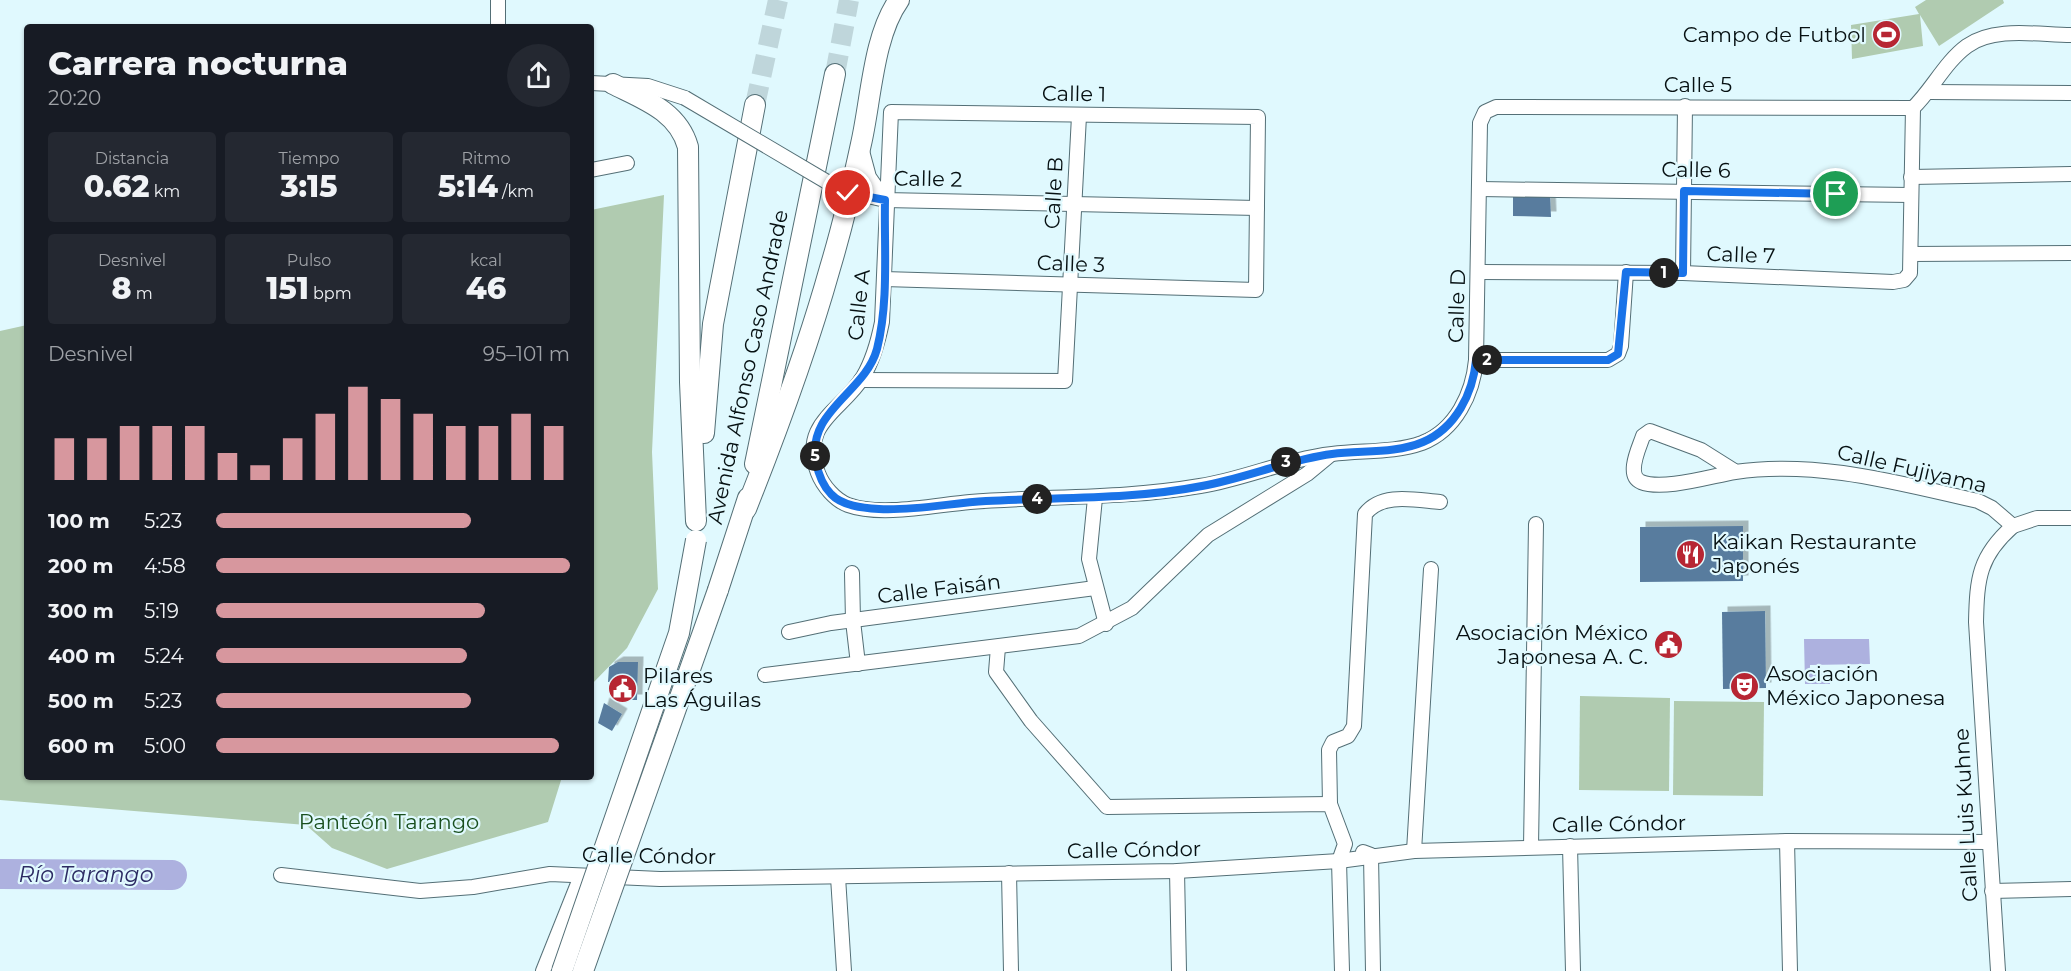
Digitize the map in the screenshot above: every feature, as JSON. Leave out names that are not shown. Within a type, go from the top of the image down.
[{"type":"main road","points":[[746,509],[771,446],[831,268],[844,191],[861,145],[880,44],[893,8],[899,0]]},
{"type":"main road","name":"Avenida Alfonso Caso Andrade","points":[[583,971],[746,509],[835,74]]},
{"type":"main road","points":[[613,84],[655,105],[669,116],[681,129],[688,147],[690,382],[696,530]]},
{"type":"main road","name":"Avenida Alfonso Caso Andrade","points":[[562,971],[679,633],[696,530],[713,324],[755,105]]},
{"type":"street","points":[[498,0],[498,24]]},
{"type":"street","points":[[2071,35],[2001,35],[1984,38],[1967,46],[1930,92],[1912,108],[1911,177],[1911,254],[2071,254]]},
{"type":"street","name":"Calle 2","points":[[594,83],[648,86],[684,98],[844,191],[885,200],[1075,202],[1257,208]]},
{"type":"street","points":[[1930,92],[2071,93]]},
{"type":"street","name":"Calle 5","points":[[1485,112],[1496,106],[1912,108]]},
{"type":"street","points":[[1683,273],[1685,106]]},
{"type":"street","name":"Calle 1","points":[[891,112],[1258,117],[1257,208]]},
{"type":"street","name":"Calle A","points":[[848,505],[831,494],[818,473],[814,452],[817,431],[826,416],[861,380],[876,352],[882,322],[885,200],[891,112]]},
{"type":"street","name":"Calle D","points":[[848,505],[880,510],[984,501],[1095,498],[1203,486],[1286,462],[1332,454],[1384,450],[1423,442],[1444,428],[1464,404],[1474,381],[1480,272],[1480,123],[1485,112]]},
{"type":"street","name":"Calle B","points":[[861,380],[1065,381],[1079,116]]},
{"type":"street","points":[[861,145],[869,177],[885,200]]},
{"type":"street","points":[[594,169],[627,163]]},
{"type":"street","points":[[1911,177],[2071,174]]},
{"type":"street","name":"Calle 6","points":[[1480,189],[1911,195]]},
{"type":"street","name":"Calle 3","points":[[884,279],[1256,290],[1257,208]]},
{"type":"street","name":"Calle 7","points":[[1480,272],[1683,273],[1893,282],[1904,280],[1910,273],[1911,254]]},
{"type":"street","points":[[1476,360],[1608,360],[1618,354],[1621,346],[1626,272]]},
{"type":"street","name":"Calle Fujiyama","points":[[1736,472],[1701,450],[1650,431],[1643,436],[1634,470],[1635,477],[1640,482],[1663,484],[1736,472],[1803,468],[1860,474],[1978,501],[1992,508],[2013,526]]},
{"type":"street","points":[[765,675],[1079,636],[1106,624],[1132,608],[1208,535],[1307,474],[1332,454]]},
{"type":"street","points":[[1095,498],[1089,559],[1106,624]]},
{"type":"street","points":[[1342,971],[1339,861],[1345,844],[1330,804],[1330,745],[1336,739],[1348,736],[1354,726],[1365,514],[1374,504],[1388,500],[1440,502]]},
{"type":"street","points":[[2013,526],[2037,518],[2071,518]]},
{"type":"street","points":[[1531,847],[1536,524]]},
{"type":"street","name":"Calle Luis Kuhne","points":[[1998,971],[1976,622],[1977,585],[1983,564],[1994,543],[2013,526]]},
{"type":"street","points":[[1413,851],[1431,569]]},
{"type":"street","points":[[852,573],[853,621],[858,664]]},
{"type":"street","name":"Calle Faisán","points":[[789,632],[1095,588]]},
{"type":"street","points":[[998,647],[996,672],[1030,721],[1107,807],[1171,804],[1330,804]]},
{"type":"street","points":[[1787,841],[1790,971]]},
{"type":"street","name":"Calle Cóndor","points":[[281,875],[420,891],[473,887],[550,874],[660,879],[1177,871],[1339,861],[1413,851],[1787,841],[1989,843]]},
{"type":"street","points":[[1345,844],[1371,855],[1373,971]]},
{"type":"street","points":[[1570,846],[1573,971]]},
{"type":"street","points":[[1177,871],[1179,971]]},
{"type":"street","points":[[1009,873],[1011,971]]},
{"type":"street","points":[[543,971],[581,876]]},
{"type":"street","points":[[838,877],[844,971]]},
{"type":"street","points":[[1992,891],[2071,889]]},
{"type":"green space","points":[[1926,0],[2003,0],[2004,3],[1939,46],[1920,15],[1923,46],[1852,59],[1851,25],[1919,14],[1915,7]]},
{"type":"green space","points":[[664,195],[652,452],[658,589],[627,648],[594,682],[594,209]]},
{"type":"green space","name":"Panteón Tarango","points":[[24,326],[24,780],[561,780],[548,822],[387,869],[332,848],[306,825],[0,800],[0,331]]},
{"type":"green space","points":[[1580,696],[1670,698],[1669,791],[1579,790]]},
{"type":"green space","points":[[1674,701],[1764,702],[1763,796],[1673,795]]},
{"type":"water","points":[[1804,639],[1869,639],[1870,664],[1810,665],[1810,671],[1829,671],[1830,684],[1805,684]]},
{"type":"building","points":[[1550,195],[1551,217],[1513,216],[1513,196]]},
{"type":"building","name":"Kaikan Restaurante Japonés","points":[[1743,526],[1743,581],[1640,582],[1640,527]]},
{"type":"building","points":[[1765,611],[1766,688],[1723,689],[1722,612]]},
{"type":"building","points":[[618,662],[638,662],[637,700],[619,700],[617,682],[608,682],[609,667]]},
{"type":"building","points":[[604,703],[622,714],[612,731],[598,723]]},
{"type":"waterway","name":"Río Tarango","points":[[0,874],[172,875]]},
{"type":"tunnel","points":[[755,105],[778,0]]},
{"type":"tunnel","points":[[835,74],[849,0]]},
{"type":"place","name":"Campo de Futbol","points":[[1887,35]]},
{"type":"place","name":"Kaikan Restaurante Japonés","points":[[1691,554]]},
{"type":"place","name":"Asociación México Japonesa A. C.","points":[[1669,645]]},
{"type":"place","name":"Asociación México Japonesa","points":[[1745,686]]},
{"type":"place","name":"Pilares Las Águilas","points":[[622,688]]},
{"type":"route","points":[[848,193],[885,200],[882,322],[876,352],[861,380],[826,416],[817,431],[814,452],[818,473],[831,494],[848,505],[880,510],[984,501],[1152,494],[1203,486],[1286,462],[1332,454],[1384,450],[1423,442],[1444,428],[1464,404],[1474,381],[1476,360],[1608,360],[1618,354],[1621,346],[1626,272],[1683,273],[1684,191],[1836,194]]}]
